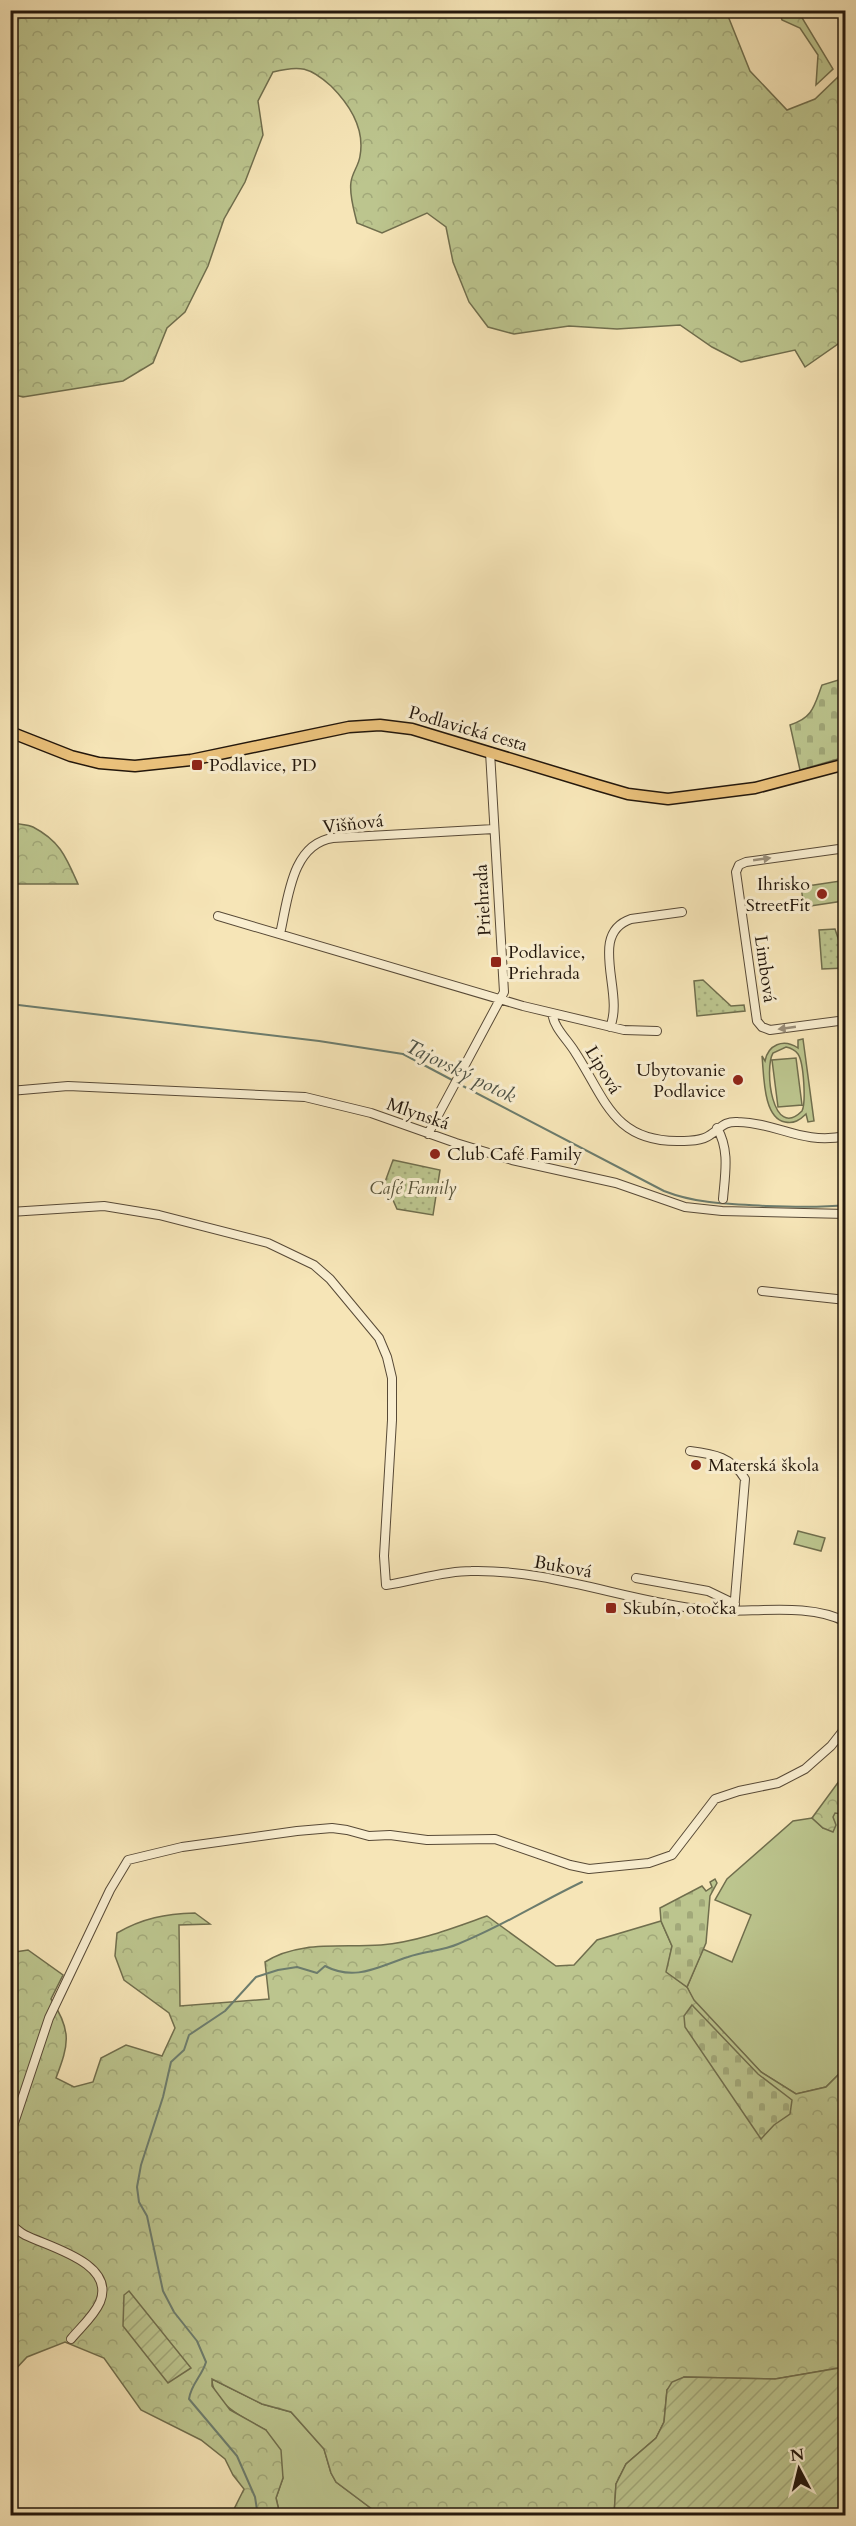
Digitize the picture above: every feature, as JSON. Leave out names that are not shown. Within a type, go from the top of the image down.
[{"type":"main road","name":"Podlavická cesta","points":[[10,732],[70,756],[99,763],[159,765],[365,724],[412,729],[628,794],[668,799],[754,788],[846,765]]},
{"type":"street","name":"Priehrada","points":[[428,1134],[452,1085],[502,1000],[504,992],[490,752]]},
{"type":"street","name":"Višňová","points":[[280,934],[295,872],[309,848],[320,840],[494,829]]},
{"type":"street","name":"Limbová","points":[[846,848],[746,862],[740,865],[736,872],[757,1021],[762,1027],[770,1030],[846,1020]]},
{"type":"street","points":[[610,1027],[615,1009],[609,944],[613,931],[617,926],[631,919],[682,912]]},
{"type":"street","name":"Lipová","points":[[218,916],[502,1000],[631,1032],[657,1031]]},
{"type":"street","name":"Lipová","points":[[552,1013],[557,1028],[575,1052],[601,1099],[616,1118],[634,1132],[653,1139],[678,1141],[702,1139],[722,1124],[737,1122],[763,1125],[814,1139],[846,1136]]},
{"type":"street","name":"Mlynská","points":[[10,1091],[68,1086],[305,1097],[346,1106],[512,1160],[616,1183],[685,1207],[722,1211],[846,1214]]},
{"type":"street","points":[[717,1128],[722,1136],[726,1153],[723,1198]]},
{"type":"street","name":"Buková","points":[[10,1212],[104,1206],[125,1209],[268,1243],[314,1265],[330,1279],[379,1338],[392,1378],[392,1420],[384,1556],[386,1585],[456,1572],[487,1571],[548,1579],[706,1610],[735,1607],[823,1613],[846,1622]]},
{"type":"street","points":[[762,1291],[846,1299]]},
{"type":"street","points":[[690,1451],[723,1456],[740,1471],[745,1479],[735,1607]]},
{"type":"street","name":"Buková","points":[[636,1578],[708,1591],[735,1607]]},
{"type":"street","points":[[10,2135],[49,2018],[110,1890],[128,1860],[182,1847],[315,1829],[347,1830],[369,1836],[390,1835],[426,1840],[495,1839],[562,1863],[589,1869],[662,1860],[680,1847],[716,1799],[739,1791],[778,1783],[805,1769],[831,1746],[846,1727]]},
{"type":"street","points":[[10,2223],[22,2234],[84,2262],[98,2277],[102,2287],[99,2305],[71,2339]]},
{"type":"green space","points":[[10,11],[726,11],[750,71],[787,110],[815,99],[838,77],[846,114],[845,339],[805,367],[795,350],[741,362],[712,347],[680,325],[617,329],[569,326],[514,334],[488,327],[469,302],[453,262],[446,227],[427,213],[382,233],[357,223],[351,187],[361,146],[358,127],[344,101],[331,86],[311,71],[298,68],[273,72],[258,101],[263,135],[245,182],[224,219],[208,266],[185,312],[167,328],[153,363],[123,381],[23,397],[11,394]]},
{"type":"green space","points":[[779,11],[798,11],[833,69],[816,85],[818,55],[800,28],[782,20]]},
{"type":"green space","points":[[845,678],[845,757],[800,770],[790,725],[804,719],[812,710],[822,685]]},
{"type":"green space","points":[[11,821],[33,827],[50,838],[66,858],[78,884],[11,884]]},
{"type":"green space","name":"Ihrisko StreetFit","points":[[840,881],[843,901],[804,907],[801,887]]},
{"type":"green space","points":[[835,929],[839,941],[845,941],[845,968],[822,969],[819,930]]},
{"type":"green space","points":[[703,980],[731,1006],[744,1005],[745,1011],[697,1016],[694,981]]},
{"type":"green space","points":[[803,1039],[814,1121],[808,1122],[806,1114],[797,1121],[785,1122],[772,1113],[764,1084],[762,1056],[765,1061],[769,1051],[777,1045],[787,1044],[798,1048],[798,1040]],"holes":[[[786,1047],[798,1054],[804,1083],[802,1111],[792,1118],[784,1117],[777,1110],[770,1086],[770,1061],[773,1053]]]},
{"type":"green space","points":[[796,1058],[802,1105],[778,1107],[772,1060]]},
{"type":"green space","name":"Café Family","points":[[393,1160],[440,1170],[433,1215],[397,1209],[385,1182]]},
{"type":"green space","points":[[798,1531],[825,1538],[821,1551],[794,1544]]},
{"type":"green space","points":[[845,1773],[845,1827],[842,1814],[835,1813],[833,1817],[836,1825],[833,1832],[823,1828],[812,1818]]},
{"type":"green space","points":[[835,1812],[842,1814],[846,1827],[845,2068],[826,2087],[796,2094],[761,2072],[693,2000],[687,1987],[703,1949],[732,1962],[751,1915],[715,1900],[727,1879],[793,1821],[812,1818],[823,1828]]},
{"type":"green space","points":[[715,1879],[717,1883],[710,1896],[706,1943],[687,1987],[666,1972],[672,1946],[661,1921],[660,1908],[702,1886],[706,1891],[712,1887],[710,1882]]},
{"type":"green space","points":[[195,1913],[210,1924],[179,1925],[180,2006],[269,1999],[265,1962],[292,1950],[321,1946],[381,1945],[408,1941],[487,1916],[556,1966],[574,1965],[597,1940],[661,1921],[672,1946],[667,1972],[687,1987],[694,2000],[761,2072],[796,2094],[826,2087],[845,2068],[845,2367],[775,2379],[684,2377],[667,2390],[664,2422],[656,2438],[626,2464],[616,2484],[614,2515],[380,2515],[336,2482],[324,2449],[291,2412],[262,2404],[212,2379],[212,2386],[230,2410],[266,2430],[281,2450],[283,2478],[276,2498],[280,2515],[231,2515],[244,2489],[233,2475],[225,2459],[201,2440],[141,2410],[104,2358],[65,2342],[27,2357],[11,2374],[10,1959],[15,1952],[28,1950],[63,1975],[51,1999],[62,2020],[66,2038],[64,2056],[56,2078],[74,2087],[93,2082],[101,2058],[126,2045],[162,2056],[175,2028],[169,2013],[124,1980],[115,1956],[117,1933],[154,1918]]},
{"type":"green space","points":[[692,2005],[758,2074],[792,2100],[790,2114],[774,2125],[761,2139],[685,2027],[684,2016]]},
{"type":"green space","points":[[129,2291],[191,2368],[168,2383],[123,2326],[124,2295]]},
{"type":"green space","points":[[845,2367],[845,2515],[614,2515],[616,2484],[626,2464],[656,2438],[664,2422],[667,2390],[672,2382],[684,2377],[775,2379]]},
{"type":"green space","points":[[212,2379],[262,2404],[291,2412],[324,2449],[336,2482],[380,2515],[280,2515],[276,2498],[283,2478],[266,2430],[224,2403],[214,2388]]},
{"type":"waterway","name":"Tajovský potok","points":[[10,1004],[319,1041],[403,1054],[454,1081]]},
{"type":"waterway","name":"Tajovský potok","points":[[459,1084],[664,1191],[676,1195],[701,1201],[740,1205],[806,1207],[846,1205]]},
{"type":"waterway","points":[[258,2516],[255,2497],[237,2456],[189,2399],[206,2362],[197,2341],[174,2312],[163,2291],[147,2216],[139,2202],[137,2187],[141,2165],[163,2097],[171,2062],[184,2050],[189,2035],[225,2011],[256,1977],[297,1967],[317,1973],[325,1966],[336,1971],[357,1973],[414,1955],[446,1948],[490,1930],[582,1882]]},
{"type":"place","name":"Podlavice, PD","points":[[197,765]]},
{"type":"place","name":"Ihrisko StreetFit","points":[[822,894]]},
{"type":"place","name":"Podlavice, Priehrada","points":[[496,962]]},
{"type":"place","name":"Ubytovanie Podlavice","points":[[738,1080]]},
{"type":"place","name":"Club Café Family","points":[[435,1154]]},
{"type":"place","name":"Materská škola","points":[[696,1465]]},
{"type":"place","name":"Skubín, otočka","points":[[611,1608]]}]
